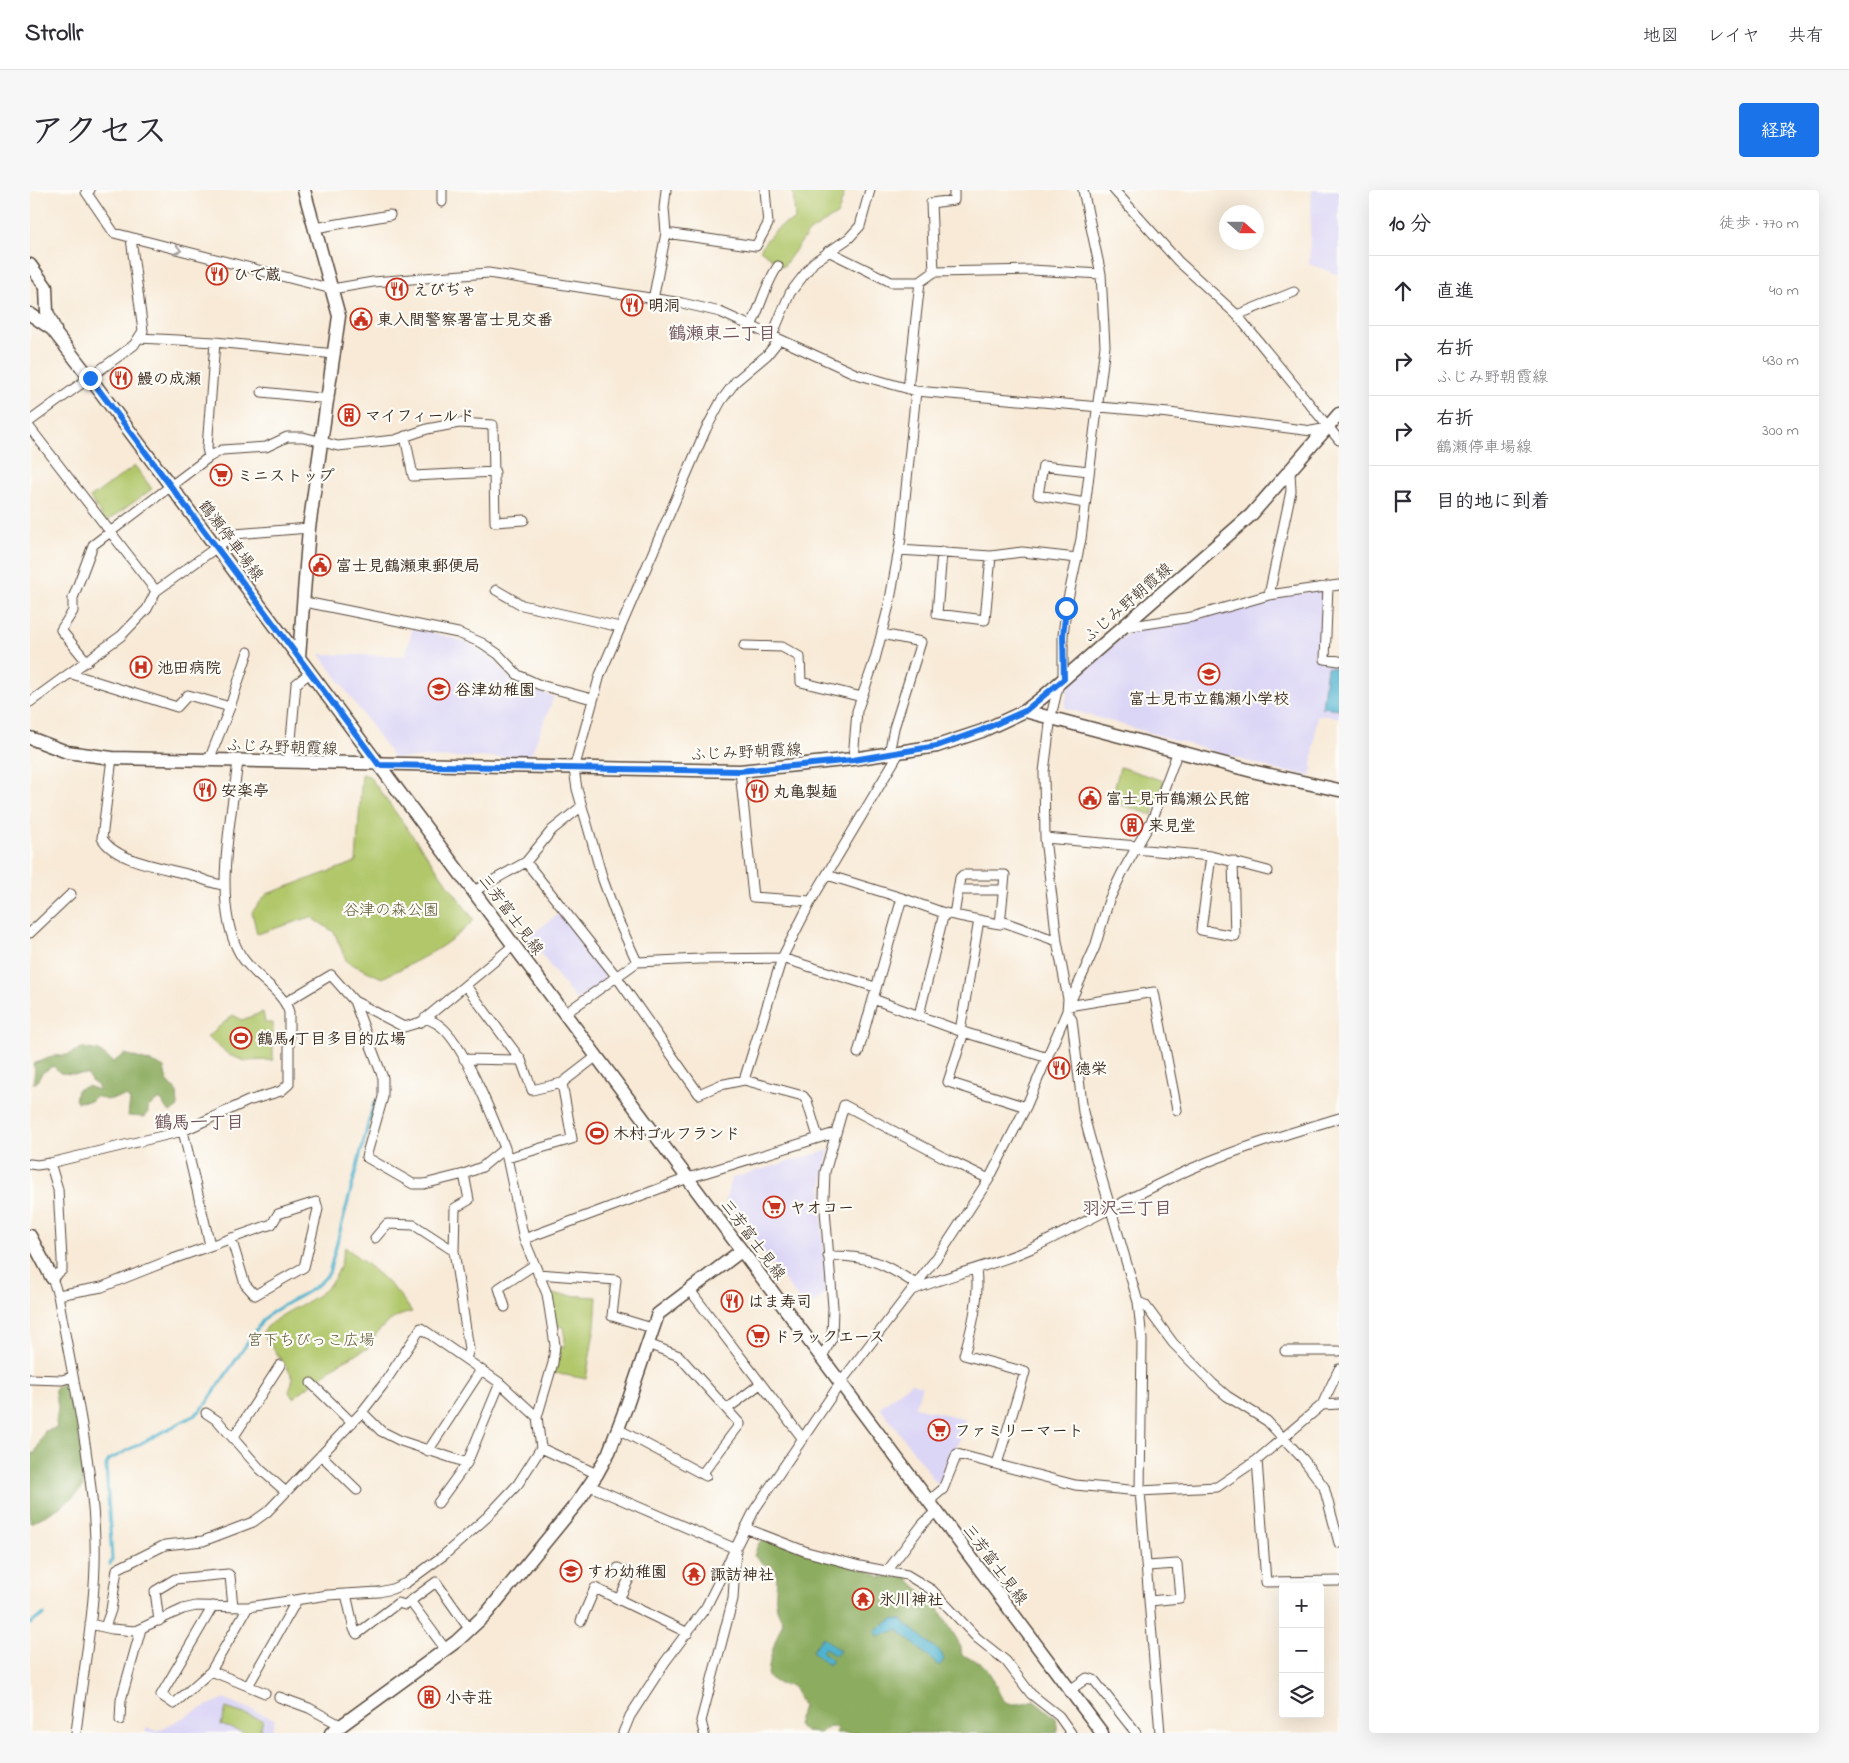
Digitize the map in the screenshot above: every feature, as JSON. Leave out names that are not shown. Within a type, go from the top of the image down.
[{"type":"main road","points":[[300,657],[310,528],[339,316],[304,190]]},
{"type":"main road","points":[[30,265],[46,287],[47,312],[58,335]]},
{"type":"main road","points":[[30,314],[58,335]]},
{"type":"main road","name":"鶴瀬停車場線","points":[[58,335],[379,765]]},
{"type":"main road","name":"ふじみ野朝霞線","points":[[30,738],[67,752],[112,758],[740,771],[853,760],[894,754],[956,740],[1025,711],[1064,679],[1251,516],[1339,414]]},
{"type":"main road","points":[[1025,711],[1052,716],[1256,772],[1339,790]]},
{"type":"main road","name":"三芳富士見線","points":[[379,765],[1102,1733]]},
{"type":"main road","points":[[30,1236],[52,1278]]},
{"type":"main road","points":[[337,1730],[446,1650],[470,1630],[532,1560],[593,1480],[618,1429],[658,1314],[741,1251]]},
{"type":"street","points":[[90,190],[86,192],[114,233],[332,289],[373,282],[488,273],[720,312],[856,374],[912,390],[1096,408],[1169,413],[1312,431],[1328,428]]},
{"type":"street","points":[[442,190],[442,202]]},
{"type":"street","points":[[654,300],[666,234],[664,208],[666,190]]},
{"type":"street","points":[[666,234],[756,246],[768,224],[765,190]]},
{"type":"street","points":[[637,962],[617,918],[603,880],[576,789],[574,769],[592,699],[620,628],[706,429],[721,401],[736,381],[767,355],[776,338],[790,293],[814,262],[849,238],[860,226],[870,190]]},
{"type":"street","points":[[934,272],[932,204],[954,200],[954,190]]},
{"type":"street","points":[[1083,190],[1101,274],[1105,346],[1077,558],[1066,608],[1063,636],[1064,679],[1058,687],[1044,772],[1045,838],[1057,941],[1068,1008],[1072,1020],[1083,1112],[1138,1302],[1142,1340],[1140,1491],[1160,1733]]},
{"type":"street","points":[[1114,190],[1178,262],[1237,315],[1339,440]]},
{"type":"street","points":[[315,228],[390,215]]},
{"type":"street","points":[[30,421],[134,345],[143,331],[131,238]]},
{"type":"street","points":[[828,251],[891,282],[920,282],[934,272],[1031,270],[1101,274]]},
{"type":"street","points":[[750,326],[761,306],[767,282],[778,266]]},
{"type":"street","points":[[853,760],[857,711],[882,634],[899,550],[920,282]]},
{"type":"street","points":[[1237,315],[1294,292]]},
{"type":"street","points":[[139,338],[215,342],[335,354]]},
{"type":"street","points":[[209,457],[207,448],[215,342]]},
{"type":"street","points":[[262,392],[329,399]]},
{"type":"street","points":[[87,662],[61,630],[74,611],[73,598],[93,545],[209,457],[222,450],[266,448],[288,437],[303,437],[338,446],[367,441],[382,442],[459,423],[493,425],[496,522],[524,520]]},
{"type":"street","points":[[30,428],[156,591]]},
{"type":"street","points":[[405,436],[413,476],[495,472]]},
{"type":"street","points":[[1085,503],[1038,495],[1043,466],[1089,471]]},
{"type":"street","points":[[1269,595],[1290,490],[1290,472]]},
{"type":"street","points":[[30,702],[72,674],[121,636],[147,609],[156,591],[240,532],[285,532],[310,528]]},
{"type":"street","points":[[899,550],[991,556],[1022,552],[1077,558]]},
{"type":"street","points":[[942,552],[936,614],[985,620],[991,556]]},
{"type":"street","points":[[1125,627],[1192,617],[1269,595],[1339,585]]},
{"type":"street","points":[[1328,586],[1325,659],[1339,661]]},
{"type":"street","points":[[496,590],[522,605],[620,628]]},
{"type":"street","points":[[305,602],[458,633],[482,643],[498,654],[518,675],[540,685],[592,699]]},
{"type":"street","points":[[744,1080],[782,958],[811,901],[852,836],[894,754],[894,728],[921,642],[882,634]]},
{"type":"street","points":[[744,646],[782,647],[800,657],[801,682],[862,697]]},
{"type":"street","points":[[209,760],[230,707],[248,652]]},
{"type":"street","points":[[289,762],[296,684],[311,672]]},
{"type":"street","points":[[72,674],[177,707],[188,695],[230,707]]},
{"type":"street","points":[[623,1733],[630,1716],[665,1662],[706,1607],[755,1509],[841,1382],[944,1248],[989,1179],[1026,1107],[1048,1058],[1095,947],[1109,900],[1153,818],[1178,751]]},
{"type":"street","points":[[112,758],[102,838],[105,844],[122,854],[160,868],[194,876],[211,884],[224,885]]},
{"type":"street","points":[[30,1164],[50,1163],[183,1131],[248,1101],[287,1088],[289,1084],[290,1061],[289,1012],[286,1002],[259,979],[240,954],[225,908],[224,885],[238,761]]},
{"type":"street","points":[[740,771],[753,896],[811,901]]},
{"type":"street","points":[[474,891],[526,862],[552,830],[582,806]]},
{"type":"street","points":[[1045,838],[1211,856],[1268,871]]},
{"type":"street","points":[[1211,856],[1201,930],[1235,936],[1234,861]]},
{"type":"street","points":[[526,862],[616,976],[699,1094],[720,1085],[744,1080],[803,1096],[807,1100],[818,1137]]},
{"type":"street","points":[[827,875],[944,913],[1000,924],[1002,921]]},
{"type":"street","points":[[954,915],[960,878],[963,875],[1005,875],[1002,921]]},
{"type":"street","points":[[958,890],[1004,890]]},
{"type":"street","points":[[30,934],[70,894]]},
{"type":"street","points":[[858,1054],[875,987],[902,898]]},
{"type":"street","points":[[919,1015],[944,913]]},
{"type":"street","points":[[979,920],[962,1032],[948,1082],[1026,1107]]},
{"type":"street","points":[[1002,921],[1057,941]]},
{"type":"street","points":[[354,1001],[404,1027],[425,1018],[514,945]]},
{"type":"street","points":[[566,1013],[637,962],[782,958],[875,987]]},
{"type":"street","points":[[286,1002],[331,974],[354,1001],[383,1078],[383,1097],[366,1157],[413,1184],[424,1184],[464,1174],[482,1167],[505,1148]]},
{"type":"street","points":[[466,986],[522,1060],[532,1090],[562,1083],[597,1056]]},
{"type":"street","points":[[1068,1008],[1154,992],[1177,1110]]},
{"type":"street","points":[[873,999],[962,1032],[1048,1058]]},
{"type":"street","points":[[90,1624],[135,1631],[184,1608],[213,1606],[248,1607],[392,1589],[406,1583],[444,1555],[486,1518],[518,1484],[541,1448],[537,1417],[553,1363],[555,1345],[547,1294],[524,1238],[505,1148],[464,1059],[448,1033],[439,1024],[425,1018]]},
{"type":"street","points":[[464,1059],[522,1060]]},
{"type":"street","points":[[507,1158],[572,1139],[562,1083]]},
{"type":"street","points":[[822,1357],[832,1338],[833,1307],[824,1198],[825,1172],[844,1105],[943,1158],[989,1179]]},
{"type":"street","points":[[910,1292],[937,1280],[976,1270],[1028,1249],[1196,1167],[1298,1129],[1339,1118]]},
{"type":"street","points":[[183,1131],[210,1245]]},
{"type":"street","points":[[524,1238],[688,1178],[835,1133]]},
{"type":"street","points":[[50,1163],[58,1189],[62,1259],[62,1270],[52,1278],[58,1295],[87,1460],[95,1540],[90,1624],[76,1733]]},
{"type":"street","points":[[464,1174],[469,1200],[455,1208],[454,1251],[469,1349],[466,1359]]},
{"type":"street","points":[[58,1295],[102,1287],[210,1245],[272,1224],[278,1214],[316,1202],[318,1209],[304,1267],[255,1295],[245,1284],[231,1238]]},
{"type":"street","points":[[375,1238],[386,1224],[414,1225],[454,1251]]},
{"type":"street","points":[[828,1256],[861,1257],[883,1264],[916,1284]]},
{"type":"street","points":[[505,1307],[499,1288],[534,1265]]},
{"type":"street","points":[[976,1270],[978,1284],[975,1307],[964,1355],[1025,1372],[997,1464]]},
{"type":"street","points":[[538,1274],[616,1280],[612,1316],[652,1328]]},
{"type":"street","points":[[689,1289],[803,1438]]},
{"type":"street","points":[[1138,1302],[1145,1305],[1173,1343],[1213,1384],[1227,1396],[1267,1421],[1284,1437],[1324,1486],[1339,1543]]},
{"type":"street","points":[[105,1627],[111,1610],[117,1569],[165,1545],[203,1541],[254,1522],[286,1492],[362,1412],[384,1385],[421,1328],[500,1384],[537,1417]]},
{"type":"street","points":[[618,1429],[704,1475],[740,1424],[679,1356],[648,1344]]},
{"type":"street","points":[[1285,1351],[1339,1351]]},
{"type":"street","points":[[234,1438],[280,1365]]},
{"type":"street","points":[[888,1570],[922,1525],[943,1488],[957,1454],[1075,1485],[1140,1491],[1217,1487],[1257,1460],[1322,1405],[1339,1369]]},
{"type":"street","points":[[428,1451],[481,1370]]},
{"type":"street","points":[[30,1379],[62,1380],[72,1377]]},
{"type":"street","points":[[311,1383],[352,1423]]},
{"type":"street","points":[[438,1503],[467,1463],[500,1384]]},
{"type":"street","points":[[727,1409],[760,1384]]},
{"type":"street","points":[[1322,1405],[1339,1404]]},
{"type":"street","points":[[362,1412],[381,1431],[428,1451],[467,1463]]},
{"type":"street","points":[[206,1413],[218,1421],[260,1468],[286,1492]]},
{"type":"street","points":[[541,1448],[593,1480],[736,1549]]},
{"type":"street","points":[[321,1456],[357,1490]]},
{"type":"street","points":[[1257,1460],[1266,1582],[1339,1581]]},
{"type":"street","points":[[745,1528],[807,1552],[860,1566],[907,1575],[932,1590],[978,1638],[1006,1661],[1031,1694],[1059,1716],[1071,1733]]},
{"type":"street","points":[[704,1733],[701,1721],[733,1599],[736,1549]]},
{"type":"street","points":[[1147,1566],[1177,1564],[1180,1598],[1150,1601]]},
{"type":"street","points":[[618,1568],[631,1575],[619,1599]]},
{"type":"street","points":[[159,1621],[155,1591],[175,1580],[228,1574],[230,1576],[233,1607]]},
{"type":"street","points":[[346,1594],[354,1629],[357,1634],[398,1603],[405,1605],[436,1582],[470,1630]]},
{"type":"street","points":[[581,1621],[595,1588],[688,1633]]},
{"type":"street","points":[[248,1686],[296,1600]]},
{"type":"street","points":[[410,1601],[446,1650]]},
{"type":"street","points":[[213,1606],[160,1695],[174,1704],[211,1671],[248,1607]]},
{"type":"street","points":[[120,1720],[121,1700],[142,1629]]},
{"type":"street","points":[[211,1671],[264,1693]]},
{"type":"street","points":[[1070,1690],[1087,1678],[1094,1680],[1136,1733]]},
{"type":"street","points":[[279,1697],[309,1708],[337,1730]]},
{"type":"shaded area","points":[[1312,190],[1339,190],[1339,275],[1309,264]]},
{"type":"shaded area","name":"富士見市立鶴瀬小学校","points":[[1325,589],[1322,662],[1339,664],[1339,717],[1317,715],[1311,776],[1281,771],[1065,708],[1068,683],[1130,631],[1191,621],[1250,602]]},
{"type":"shaded area","name":"谷津幼稚園","points":[[413,627],[466,642],[493,658],[512,681],[554,697],[530,757],[394,758],[320,654],[405,656]]},
{"type":"shaded area","points":[[560,913],[605,974],[604,980],[576,1000],[528,937]]},
{"type":"shaded area","name":"ヤオコー","points":[[829,1150],[822,1189],[822,1223],[827,1293],[806,1309],[725,1201],[732,1178]]},
{"type":"shaded area","points":[[911,1383],[922,1386],[915,1407],[965,1419],[956,1450],[953,1450],[939,1486],[880,1407]]},
{"type":"shaded area","points":[[225,1699],[275,1719],[271,1733],[146,1733],[146,1727],[157,1731],[206,1706]]},
{"type":"green space","points":[[793,190],[845,190],[838,214],[808,233],[783,267],[760,250],[774,231],[795,220]]},
{"type":"green space","points":[[135,466],[152,489],[106,522],[90,498]]},
{"type":"green space","points":[[1120,767],[1164,781],[1152,815],[1111,802]]},
{"type":"green space","name":"谷津の森公園","points":[[362,774],[369,776],[474,920],[442,946],[419,960],[382,978],[347,962],[334,932],[311,917],[257,934],[252,912],[267,894],[356,862]]},
{"type":"green space","name":"鶴馬1丁目多目的広場","points":[[263,1012],[265,1023],[273,1023],[273,1060],[245,1061],[229,1055],[207,1037],[233,1015],[242,1020]]},
{"type":"green space","points":[[82,1048],[99,1051],[113,1062],[125,1054],[164,1068],[167,1081],[177,1092],[178,1107],[171,1112],[167,1110],[161,1100],[158,1100],[148,1107],[148,1112],[144,1117],[128,1116],[130,1100],[126,1096],[106,1100],[96,1096],[91,1101],[77,1102],[75,1100],[77,1090],[87,1086],[98,1090],[98,1086],[91,1081],[88,1075],[60,1073],[53,1066],[42,1073],[36,1083],[33,1083],[35,1070],[33,1064],[54,1056],[67,1055]]},
{"type":"green space","name":"宮下ちびっこ広場","points":[[345,1247],[390,1285],[412,1312],[391,1320],[380,1329],[368,1348],[339,1363],[293,1398],[289,1392],[293,1379],[290,1372],[262,1333],[279,1317],[310,1300],[328,1286],[339,1270]]},
{"type":"green space","points":[[548,1294],[597,1297],[595,1326],[586,1379],[555,1373],[560,1347],[564,1347],[565,1339],[563,1327],[555,1325]]},
{"type":"green space","points":[[66,1383],[70,1387],[73,1414],[77,1424],[82,1457],[83,1487],[65,1503],[30,1523],[30,1454],[35,1453],[45,1431],[57,1428],[58,1408],[55,1389],[60,1384]]},
{"type":"green space","points":[[764,1539],[872,1572],[880,1577],[906,1577],[937,1606],[958,1641],[962,1655],[984,1666],[992,1677],[1002,1698],[1012,1704],[1034,1700],[1056,1718],[1058,1733],[836,1733],[837,1728],[829,1726],[820,1733],[806,1732],[797,1725],[803,1706],[794,1688],[779,1684],[768,1677],[773,1649],[783,1622],[776,1605],[777,1579],[774,1567],[764,1564],[754,1556],[758,1544]]},
{"type":"green space","points":[[226,1708],[263,1720],[259,1733],[245,1733],[221,1725]]},
{"type":"water","points":[[1327,667],[1339,668],[1339,709],[1322,707]]},
{"type":"water","points":[[893,1619],[902,1620],[942,1654],[944,1660],[939,1666],[898,1630],[878,1636],[875,1630]]},
{"type":"water","points":[[823,1637],[840,1651],[835,1656],[825,1648],[822,1651],[832,1660],[828,1665],[812,1651]]},
{"type":"waterway","points":[[110,1564],[112,1559],[106,1465],[109,1460],[195,1415],[203,1408],[263,1320],[271,1313],[306,1293],[329,1273],[374,1102]]},
{"type":"waterway","points":[[30,1624],[44,1614]]},
{"type":"place","name":"ひで蔵","points":[[217,274]]},
{"type":"place","name":"えびぢゃ","points":[[397,289]]},
{"type":"place","name":"明洞","points":[[632,305]]},
{"type":"place","name":"東入間警察署富士見交番","points":[[361,319]]},
{"type":"place","name":"鰻の成瀬","points":[[121,378]]},
{"type":"place","name":"マイフィールド","points":[[349,415]]},
{"type":"place","name":"ミニストップ","points":[[221,475]]},
{"type":"place","name":"富士見鶴瀬東郵便局","points":[[320,565]]},
{"type":"place","name":"池田病院","points":[[141,667]]},
{"type":"place","name":"富士見市立鶴瀬小学校","points":[[1209,674]]},
{"type":"place","name":"谷津幼稚園","points":[[439,689]]},
{"type":"place","name":"安楽亭","points":[[205,790]]},
{"type":"place","name":"丸亀製麺","points":[[757,791]]},
{"type":"place","name":"富士見市鶴瀬公民館","points":[[1090,798]]},
{"type":"place","name":"来見堂","points":[[1132,825]]},
{"type":"place","name":"鶴馬1丁目多目的広場","points":[[241,1038]]},
{"type":"place","name":"徳栄","points":[[1059,1068]]},
{"type":"place","name":"木村ゴルフランド","points":[[597,1133]]},
{"type":"place","name":"ヤオコー","points":[[774,1207]]},
{"type":"place","name":"はま寿司","points":[[732,1301]]},
{"type":"place","name":"ドラックエース","points":[[758,1336]]},
{"type":"place","name":"ファミリーマート","points":[[939,1430]]},
{"type":"place","name":"すわ幼稚園","points":[[571,1571]]},
{"type":"place","name":"諏訪神社","points":[[694,1574]]},
{"type":"place","name":"氷川神社","points":[[863,1599]]},
{"type":"place","name":"小寺荘","points":[[429,1697]]},
{"type":"district","name":"鶴瀬東二丁目","points":[[722,333]]},
{"type":"district","name":"鶴馬一丁目","points":[[199,1122]]},
{"type":"district","name":"羽沢三丁目","points":[[1127,1208]]},
{"type":"route","points":[[90,378],[379,765],[740,771],[853,760],[937,746],[982,730],[1025,711],[1064,679],[1063,636],[1066,608]]}]
